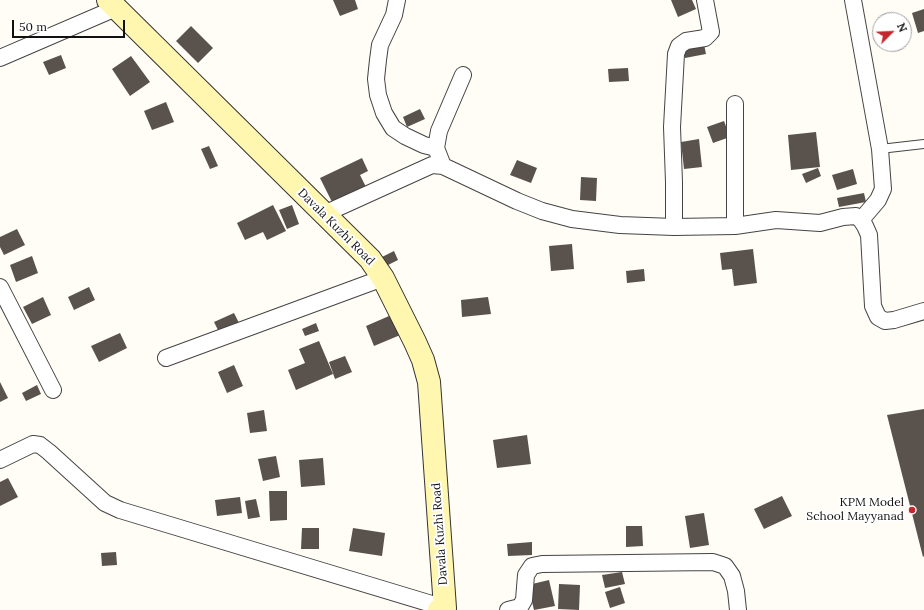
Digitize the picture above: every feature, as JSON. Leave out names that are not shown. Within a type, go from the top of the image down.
[{"type":"street","points":[[396,0],[394,15],[380,45],[376,79],[378,95],[384,113],[393,128],[405,136],[424,145],[436,148]]},
{"type":"street","points":[[674,228],[672,127],[676,54],[679,46],[686,41],[705,38],[710,32],[705,0]]},
{"type":"street","points":[[853,0],[880,149],[882,190],[878,200],[861,220]]},
{"type":"street","points":[[0,58],[112,4]]},
{"type":"street","name":"Davala Kuzhi Road","points":[[112,4],[370,259],[383,278],[423,360],[429,382],[442,609]]},
{"type":"street","points":[[443,166],[436,148],[439,131],[463,75]]},
{"type":"street","points":[[735,104],[735,226]]},
{"type":"street","points":[[324,214],[432,165],[443,166],[517,201],[542,211],[572,219],[674,228],[735,226],[776,220],[820,223],[843,217],[856,216],[861,220],[869,235],[874,306],[878,317],[885,321],[894,320],[924,311]]},
{"type":"street","points":[[166,358],[383,278]]},
{"type":"street","points":[[0,288],[53,390]]},
{"type":"street","points":[[0,460],[33,444],[40,445],[105,503],[120,510],[442,609]]},
{"type":"street","points":[[508,610],[520,607],[524,600],[526,575],[532,566],[542,564],[714,562],[725,566],[732,576],[736,591],[738,610]]},
{"type":"lane","points":[[880,149],[924,144]]},
{"type":"building","points":[[333,0],[355,0],[358,9],[340,16]]},
{"type":"building","points":[[671,0],[692,0],[696,9],[678,17]]},
{"type":"building","points":[[924,9],[924,31],[918,33],[912,13]]},
{"type":"building","points":[[191,26],[213,48],[198,63],[176,41]]},
{"type":"building","points":[[703,39],[706,54],[685,58],[682,43]]},
{"type":"building","points":[[61,55],[66,68],[49,75],[43,62]]},
{"type":"building","points":[[131,56],[150,82],[130,96],[112,69]]},
{"type":"building","points":[[628,68],[629,81],[609,82],[608,69]]},
{"type":"building","points":[[166,102],[174,122],[152,130],[144,111]]},
{"type":"building","points":[[420,109],[425,119],[407,127],[403,117]]},
{"type":"building","points":[[724,121],[730,137],[713,143],[707,127]]},
{"type":"building","points":[[816,132],[820,167],[791,170],[788,135]]},
{"type":"building","points":[[699,139],[702,167],[684,169],[681,142]]},
{"type":"building","points":[[209,146],[218,166],[210,169],[201,149]]},
{"type":"building","points":[[362,158],[368,171],[360,175],[368,191],[335,208],[320,178]]},
{"type":"building","points":[[517,160],[537,168],[531,183],[510,175]]},
{"type":"building","points":[[818,168],[821,176],[806,183],[802,174]]},
{"type":"building","points":[[853,169],[857,184],[837,190],[832,175]]},
{"type":"building","points":[[581,177],[597,178],[596,201],[580,200]]},
{"type":"building","points":[[864,193],[866,202],[839,207],[837,198]]},
{"type":"building","points":[[273,205],[286,231],[267,240],[263,232],[245,240],[237,223]]},
{"type":"building","points":[[292,205],[299,224],[287,229],[279,210]]},
{"type":"building","points":[[17,229],[25,245],[4,255],[0,247],[0,237]]},
{"type":"building","points":[[572,244],[574,269],[551,271],[549,246]]},
{"type":"building","points":[[753,249],[757,283],[734,286],[732,269],[722,270],[720,253]]},
{"type":"building","points":[[394,251],[398,260],[384,267],[380,258]]},
{"type":"building","points":[[32,256],[38,273],[16,282],[10,265]]},
{"type":"building","points":[[644,269],[645,281],[627,283],[626,271]]},
{"type":"building","points":[[89,287],[95,300],[74,310],[68,297]]},
{"type":"building","points":[[43,297],[51,315],[32,324],[23,307]]},
{"type":"building","points":[[488,297],[491,314],[462,317],[461,300]]},
{"type":"building","points":[[234,313],[242,329],[222,338],[214,322]]},
{"type":"building","points":[[396,313],[405,333],[374,346],[366,326]]},
{"type":"building","points":[[316,323],[319,331],[305,336],[302,329]]},
{"type":"building","points":[[120,333],[127,348],[99,362],[91,346]]},
{"type":"building","points":[[319,341],[333,374],[296,390],[288,370],[305,363],[299,349]]},
{"type":"building","points":[[345,356],[352,372],[335,379],[329,362]]},
{"type":"building","points":[[234,365],[243,386],[227,393],[218,372]]},
{"type":"building","points":[[0,382],[8,398],[0,402]]},
{"type":"building","points":[[37,385],[41,394],[26,401],[22,393]]},
{"type":"building","name":"KPM Model School Mayyanad","points":[[924,409],[924,556],[923,557],[887,415]]},
{"type":"building","points":[[264,410],[267,431],[250,433],[247,413]]},
{"type":"building","points":[[527,435],[531,464],[497,468],[493,440]]},
{"type":"building","points":[[276,456],[280,477],[263,481],[258,459]]},
{"type":"building","points":[[323,458],[325,485],[301,487],[299,460]]},
{"type":"building","points":[[8,478],[18,497],[0,506],[0,482]]},
{"type":"building","points":[[269,491],[287,491],[287,520],[270,521]]},
{"type":"building","points":[[782,496],[792,516],[764,529],[754,509]]},
{"type":"building","points":[[240,497],[242,513],[217,516],[215,500]]},
{"type":"building","points":[[256,499],[260,517],[248,519],[245,501]]},
{"type":"building","points":[[704,513],[709,545],[690,548],[685,516]]},
{"type":"building","points":[[626,526],[642,526],[643,546],[626,547]]},
{"type":"building","points":[[302,528],[319,528],[319,549],[301,549]]},
{"type":"building","points":[[353,528],[385,533],[382,556],[349,551]]},
{"type":"building","points":[[532,542],[532,555],[508,556],[507,544]]},
{"type":"building","points":[[116,552],[117,565],[102,566],[101,553]]},
{"type":"building","points":[[622,572],[625,584],[605,588],[602,575]]},
{"type":"building","points":[[549,580],[555,606],[534,610],[528,585]]},
{"type":"building","points":[[559,584],[580,585],[579,610],[558,609]]},
{"type":"building","points":[[620,587],[625,603],[610,608],[605,592]]},
{"type":"place","name":"KPM Model School Mayyanad","points":[[912,510]]}]
